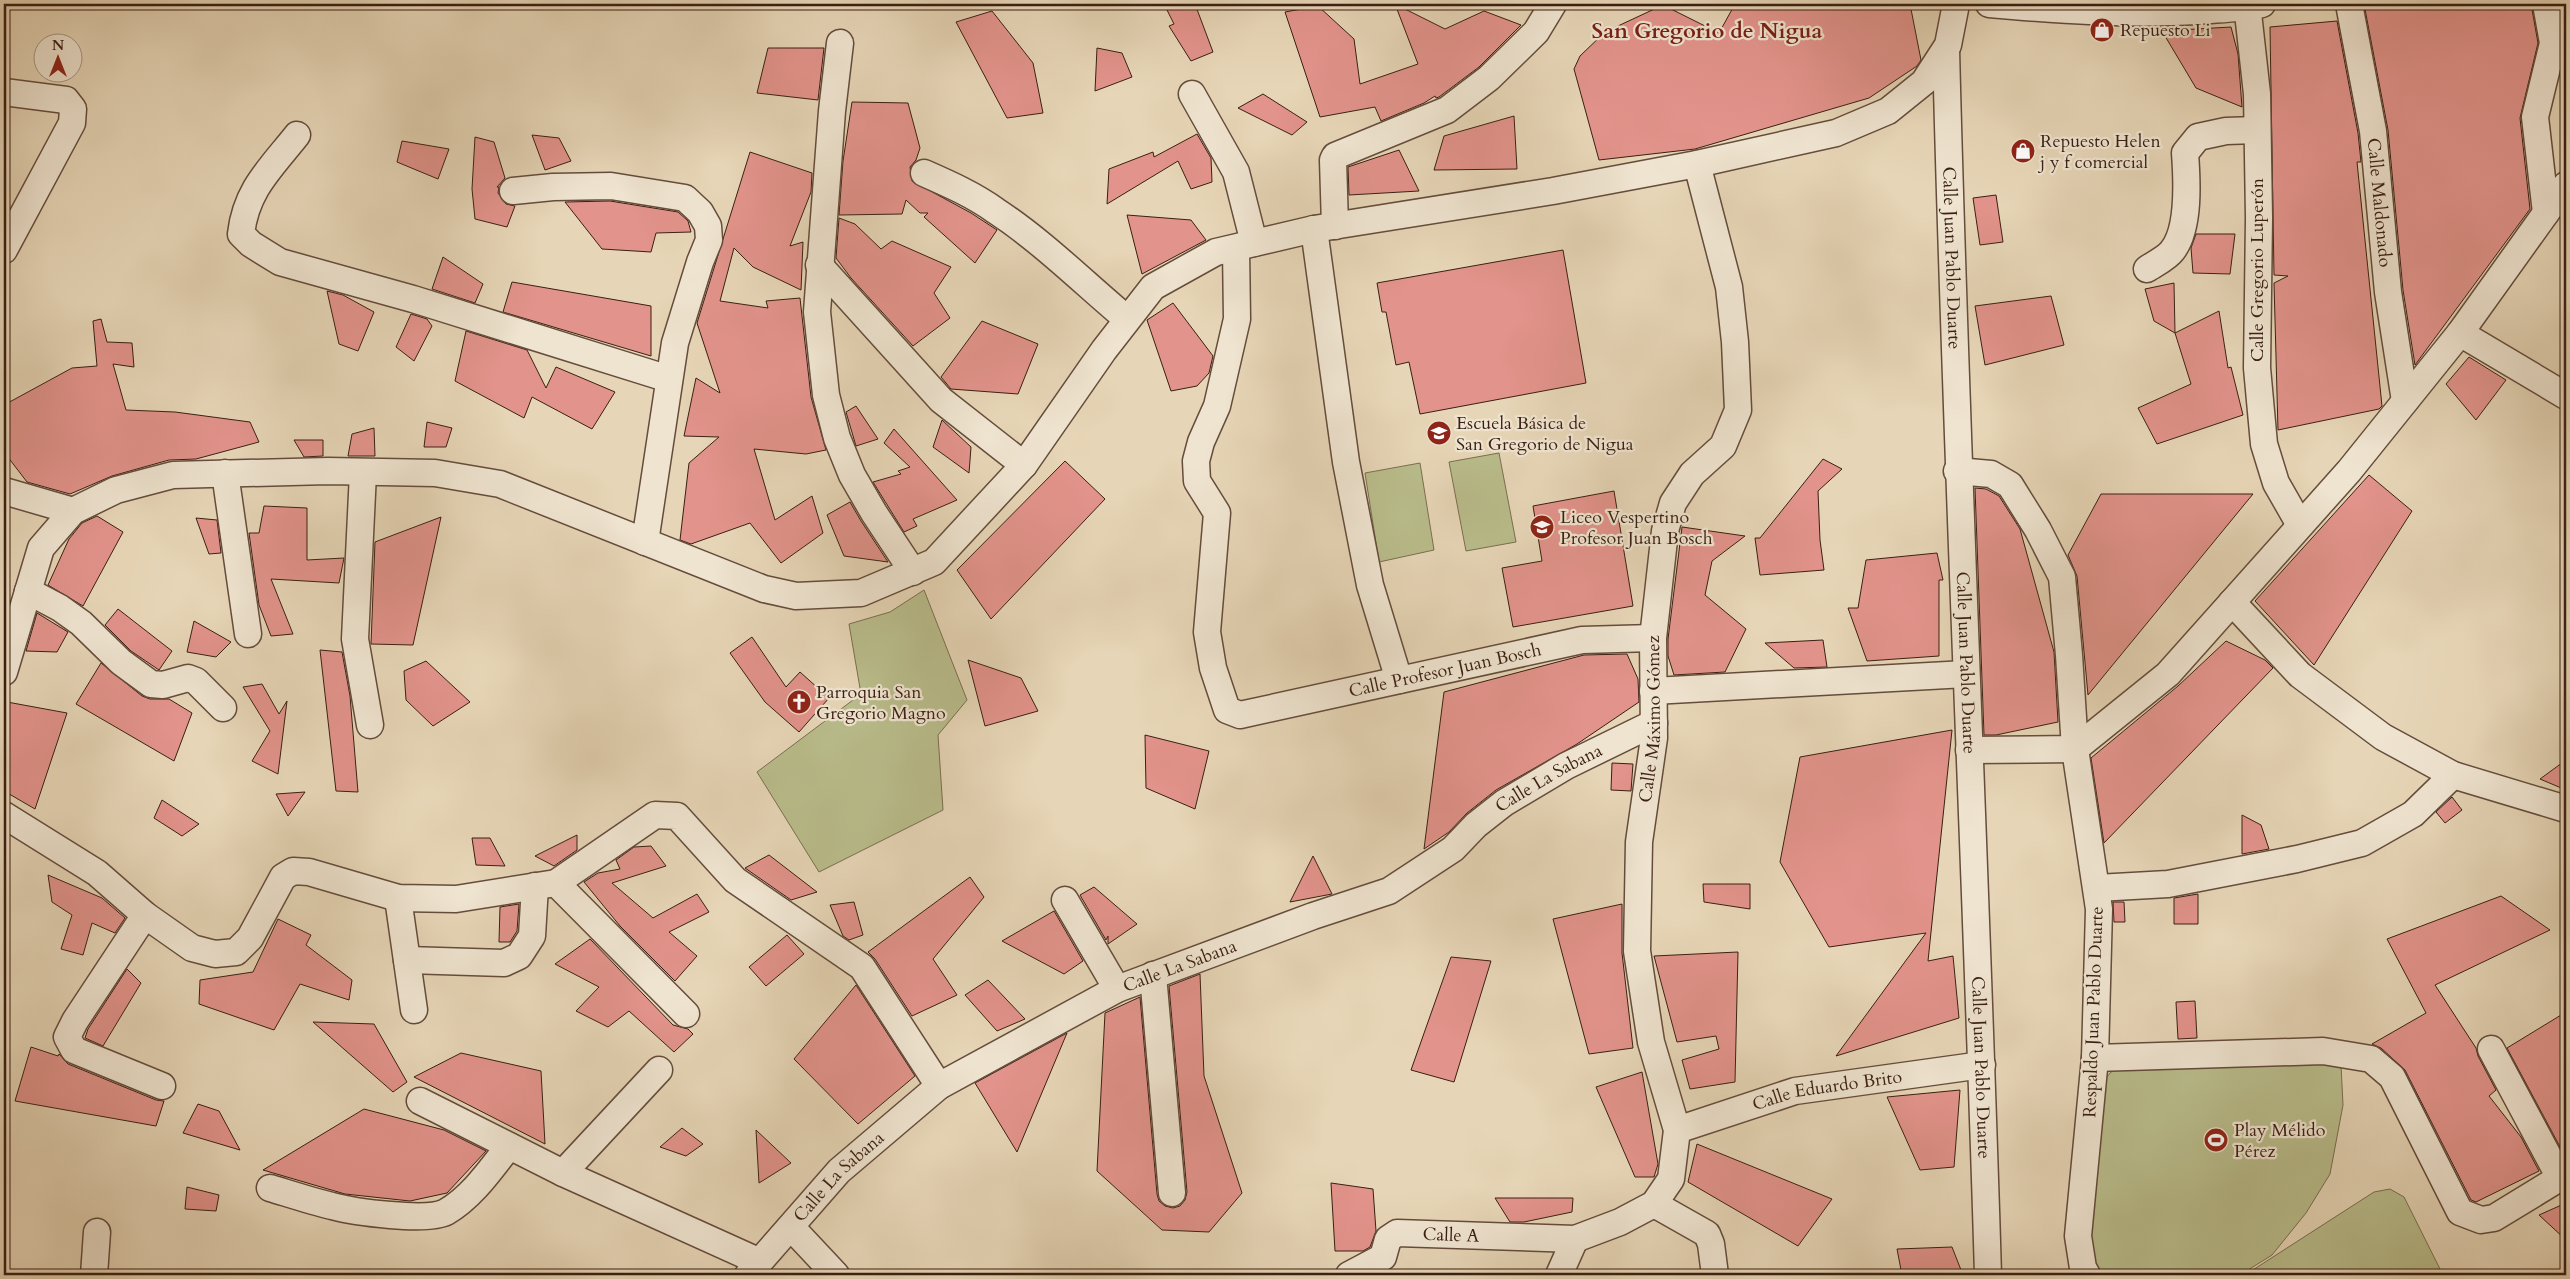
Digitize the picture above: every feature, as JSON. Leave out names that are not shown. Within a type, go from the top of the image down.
[{"type":"street","points":[[1400,680],[1370,585],[1346,462],[1325,228],[1333,160],[1335,156],[1447,110],[1489,78],[1536,32],[1553,4]]},
{"type":"street","points":[[4,672],[41,548],[73,511],[116,490],[173,475],[328,471],[435,474],[500,484],[734,579],[796,596],[861,593],[934,562],[1024,465],[1153,287],[1216,252],[1325,228],[1552,191],[1698,164],[1836,133],[1888,111],[1924,82],[1946,50],[1956,4]]},
{"type":"street","points":[[1989,4],[2103,13],[2173,12],[2252,5]]},
{"type":"street","name":"Calle Maldonado","points":[[2349,4],[2373,131],[2388,292],[2405,402]]},
{"type":"street","points":[[2546,4],[2553,43],[2534,116],[2546,213]]},
{"type":"street","name":"Calle Gregorio Luperón","points":[[2252,5],[2257,94],[2259,218],[2257,368],[2264,444],[2276,483],[2300,526]]},
{"type":"street","points":[[840,43],[832,111],[819,265],[817,312],[826,395],[837,438],[856,483],[913,572]]},
{"type":"street","name":"Calle Juan Pablo Duarte","points":[[1946,50],[1957,471],[1982,1065],[1988,1275]]},
{"type":"street","points":[[4,92],[66,100],[73,109],[72,123],[4,250]]},
{"type":"street","points":[[1192,94],[1236,172],[1245,246]]},
{"type":"street","points":[[2147,269],[2172,252],[2184,224],[2187,178],[2185,153],[2198,137],[2226,131],[2257,130]]},
{"type":"street","points":[[297,135],[253,190],[243,215],[241,234],[251,244],[280,262],[413,299],[669,379]]},
{"type":"street","name":"Calle Máximo Gómez","points":[[1575,1239],[1620,1222],[1654,1204],[1671,1180],[1677,1130],[1651,1042],[1637,951],[1639,842],[1654,738],[1653,638],[1665,531],[1673,503],[1692,474],[1723,446],[1738,410],[1735,342],[1729,287],[1698,164]]},
{"type":"street","points":[[924,173],[956,187],[996,210],[1035,240],[1128,319]]},
{"type":"street","points":[[1969,750],[2075,749],[2168,674],[2349,470],[2405,402],[2460,333],[2566,185]]},
{"type":"street","points":[[513,192],[553,186],[610,186],[685,198],[700,212],[708,226],[709,240],[700,262],[675,343],[645,542]]},
{"type":"street","name":"Calle Profesor Juan Bosch","points":[[1245,246],[1237,319],[1217,406],[1200,442],[1196,461],[1197,481],[1217,513],[1207,632],[1213,668],[1227,710],[1240,715],[1582,640],[1653,638]]},
{"type":"street","points":[[819,265],[941,400],[1024,465]]},
{"type":"street","points":[[2460,333],[2566,396]]},
{"type":"street","name":"Respaldo Juan Pablo Duarte","points":[[1957,471],[1991,474],[2010,485],[2038,530],[2062,577],[2070,655],[2075,749],[2099,909],[2095,1058],[2078,1236],[2083,1268],[2087,1275]]},
{"type":"street","points":[[363,473],[355,639],[370,725]]},
{"type":"street","points":[[225,474],[248,634]]},
{"type":"street","points":[[4,491],[73,511]]},
{"type":"street","points":[[28,591],[60,608],[81,623],[121,662],[151,684],[163,685],[188,678],[196,681],[223,708]]},
{"type":"street","points":[[2232,602],[2300,675],[2383,738],[2453,775],[2566,808]]},
{"type":"street","points":[[1653,691],[1966,674]]},
{"type":"street","name":"Calle La Sabana","points":[[753,1268],[839,1171],[939,1086],[1117,989],[1313,916],[1389,891],[1453,849],[1476,825],[1504,803],[1566,766],[1654,723]]},
{"type":"street","points":[[2097,888],[2168,884],[2296,859],[2362,843],[2413,814],[2453,775]]},
{"type":"street","points":[[4,815],[97,873],[145,915],[192,948],[215,954],[236,952],[250,938],[283,877],[294,871],[309,872],[398,898],[456,899],[545,885],[656,815],[677,816],[734,880],[862,967],[939,1086]]},
{"type":"street","points":[[408,960],[504,963],[519,956],[532,936],[545,885]]},
{"type":"street","points":[[545,885],[686,1014]]},
{"type":"street","points":[[398,898],[414,1010]]},
{"type":"street","points":[[1065,900],[1117,989]]},
{"type":"street","points":[[145,915],[75,1021],[67,1037],[74,1050],[162,1086]]},
{"type":"street","points":[[1153,975],[1172,1193]]},
{"type":"street","points":[[2095,1058],[2323,1051],[2371,1059],[2392,1077],[2460,1212],[2482,1220],[2494,1218],[2563,1176],[2492,1049]]},
{"type":"street","name":"Calle Eduardo Brito","points":[[1677,1130],[1795,1091],[1982,1065]]},
{"type":"street","points":[[563,1173],[659,1070]]},
{"type":"street","points":[[420,1101],[753,1268]]},
{"type":"street","points":[[270,1188],[333,1207],[394,1215],[434,1216],[446,1212],[461,1201],[485,1177],[509,1146]]},
{"type":"street","points":[[1654,1204],[1706,1234],[1711,1244],[1715,1275]]},
{"type":"street","points":[[791,1227],[836,1275]]},
{"type":"street","points":[[94,1275],[97,1232]]},
{"type":"street","name":"Calle A","points":[[1349,1275],[1383,1257],[1388,1239],[1397,1233],[1575,1239]]},
{"type":"street","points":[[1559,1275],[1575,1239]]},
{"type":"green space","points":[[1499,453],[1516,542],[1466,551],[1449,462]]},
{"type":"green space","points":[[1420,463],[1434,550],[1379,562],[1365,473]]},
{"type":"green space","points":[[924,590],[967,700],[938,735],[943,810],[819,872],[757,772],[861,694],[849,624],[890,612]]},
{"type":"green space","name":"Play Mélido Pérez","points":[[2303,1062],[2341,1065],[2343,1105],[2330,1174],[2306,1213],[2272,1255],[2240,1275],[2093,1275],[2083,1239],[2102,1084],[2110,1073],[2120,1066]]},
{"type":"green space","points":[[2390,1189],[2404,1197],[2443,1275],[2245,1275],[2374,1192]]},
{"type":"building","points":[[1164,4],[1195,4],[1213,52],[1191,61],[1169,26],[1174,24]]},
{"type":"building","points":[[1395,4],[1445,29],[1484,11],[1521,25],[1479,67],[1439,97],[1436,98],[1435,96],[1424,103],[1381,121],[1375,107],[1320,117],[1285,12],[1318,6],[1354,39],[1360,84],[1418,64]]},
{"type":"building","points":[[1735,4],[1910,4],[1921,60],[1917,66],[1869,98],[1695,149],[1599,160],[1574,69],[1580,56],[1605,32],[1663,5],[1719,33]]},
{"type":"building","points":[[2364,4],[2531,4],[2538,43],[2520,118],[2530,209],[2415,365],[2403,290],[2388,130]]},
{"type":"building","points":[[992,11],[1033,63],[1043,113],[1007,118],[956,22]]},
{"type":"building","points":[[2337,21],[2358,133],[2361,162],[2357,162],[2382,406],[2379,409],[2278,430],[2274,283],[2288,276],[2274,275],[2270,27]]},
{"type":"building","points":[[2231,27],[2238,54],[2242,107],[2196,88],[2162,31]]},
{"type":"building","points":[[768,48],[824,48],[818,100],[757,93]]},
{"type":"building","points":[[1097,48],[1122,53],[1132,77],[1095,91]]},
{"type":"building","points":[[1263,94],[1307,122],[1292,135],[1238,108]]},
{"type":"building","points":[[852,102],[908,103],[920,148],[916,160],[910,167],[912,181],[971,213],[997,230],[975,263],[924,217],[928,213],[920,213],[906,200],[902,214],[839,215],[843,161]]},
{"type":"building","points":[[1514,116],[1517,169],[1434,170],[1444,136]]},
{"type":"building","points":[[1197,134],[1211,158],[1212,182],[1191,189],[1178,161],[1107,204],[1109,169],[1153,152],[1154,157]]},
{"type":"building","points":[[532,135],[559,138],[571,161],[545,170]]},
{"type":"building","points":[[475,137],[494,142],[505,178],[497,187],[499,187],[498,193],[506,204],[515,206],[507,227],[475,219],[472,189]]},
{"type":"building","points":[[402,141],[449,149],[438,179],[397,162]]},
{"type":"building","points":[[1399,150],[1419,191],[1349,195],[1348,167]]},
{"type":"building","points":[[750,152],[812,173],[811,192],[790,246],[803,242],[801,290],[753,267],[734,248],[720,301],[768,308],[766,301],[800,298],[811,397],[826,450],[806,454],[754,449],[775,520],[812,496],[823,533],[781,563],[750,523],[691,544],[680,540],[689,463],[719,437],[684,436],[696,378],[720,393],[697,323]]},
{"type":"building","points":[[1996,195],[2003,242],[1980,245],[1973,198]]},
{"type":"building","points":[[610,201],[678,212],[688,221],[691,232],[656,233],[651,252],[602,249],[565,202]]},
{"type":"building","points":[[1127,215],[1191,220],[1206,240],[1142,274]]},
{"type":"building","points":[[839,218],[855,224],[881,249],[892,241],[951,267],[934,293],[950,318],[913,346],[851,278],[836,258]]},
{"type":"building","points":[[2196,234],[2235,234],[2230,274],[2193,273],[2191,248]]},
{"type":"building","points":[[1563,250],[1586,383],[1420,414],[1409,362],[1396,365],[1386,312],[1382,312],[1377,283]]},
{"type":"building","points":[[443,257],[483,284],[475,303],[432,289]]},
{"type":"building","points":[[512,282],[651,306],[651,356],[503,312]]},
{"type":"building","points":[[2174,283],[2175,333],[2154,321],[2145,289]]},
{"type":"building","points":[[327,291],[343,295],[374,312],[358,351],[339,344]]},
{"type":"building","points":[[2051,296],[2064,345],[1985,365],[1975,306]]},
{"type":"building","points":[[1173,303],[1213,356],[1209,373],[1197,386],[1171,391],[1147,320]]},
{"type":"building","points":[[2219,311],[2228,368],[2231,367],[2243,415],[2157,444],[2138,408],[2191,384],[2175,333]]},
{"type":"building","points":[[411,314],[427,319],[432,326],[414,361],[396,347]]},
{"type":"building","points":[[101,319],[107,342],[132,343],[134,367],[113,364],[126,410],[175,412],[250,422],[259,442],[196,459],[169,460],[112,476],[70,494],[27,482],[4,452],[4,405],[72,368],[97,366],[93,321]]},
{"type":"building","points":[[982,321],[1038,344],[1018,394],[951,389],[941,377]]},
{"type":"building","points":[[466,331],[527,350],[546,388],[556,367],[615,392],[592,429],[532,397],[524,418],[455,381]]},
{"type":"building","points":[[2469,357],[2506,380],[2476,420],[2446,384]]},
{"type":"building","points":[[856,406],[878,439],[856,446],[846,412]]},
{"type":"building","points":[[942,420],[971,447],[969,473],[933,447]]},
{"type":"building","points":[[427,422],[452,428],[446,447],[424,447]]},
{"type":"building","points":[[374,428],[375,456],[348,456],[352,434]]},
{"type":"building","points":[[894,429],[957,500],[913,519],[917,526],[904,532],[873,482],[901,474],[898,471],[910,467],[884,443]]},
{"type":"building","points":[[294,440],[323,440],[323,456],[304,457]]},
{"type":"building","points":[[1823,459],[1842,469],[1818,491],[1820,540],[1824,570],[1760,575],[1755,538],[1760,538]]},
{"type":"building","points":[[1065,461],[1105,499],[991,619],[957,570]]},
{"type":"building","points":[[2369,475],[2412,511],[2314,665],[2255,601]]},
{"type":"building","points":[[1975,488],[1986,489],[1999,496],[2020,529],[2054,652],[2058,722],[1996,735],[1984,735]]},
{"type":"building","points":[[1614,491],[1633,606],[1513,627],[1502,568],[1542,561],[1533,506]]},
{"type":"building","points":[[2101,494],[2253,494],[2088,695],[2077,576],[2068,555]]},
{"type":"building","points":[[850,502],[888,562],[844,556],[827,515]]},
{"type":"building","points":[[264,506],[307,508],[307,560],[344,558],[339,583],[271,579],[293,634],[271,636],[259,605],[249,533],[259,533]]},
{"type":"building","points":[[97,516],[123,532],[83,606],[48,585],[69,539],[82,523]]},
{"type":"building","points":[[441,517],[413,645],[371,644],[375,542]]},
{"type":"building","points":[[196,518],[217,520],[221,553],[209,554]]},
{"type":"building","points":[[1682,527],[1745,536],[1712,561],[1705,595],[1746,629],[1725,672],[1674,675],[1668,656],[1668,639]]},
{"type":"building","points":[[1937,553],[1943,580],[1939,580],[1939,656],[1867,661],[1848,608],[1858,608],[1866,560]]},
{"type":"building","points":[[118,609],[172,651],[159,670],[131,651],[105,625]]},
{"type":"building","points":[[37,613],[68,632],[57,652],[26,651]]},
{"type":"building","points":[[194,621],[231,642],[216,657],[187,652]]},
{"type":"building","points":[[752,637],[786,687],[800,672],[829,698],[799,732],[765,702],[730,653]]},
{"type":"building","points":[[1823,640],[1827,667],[1794,668],[1765,643]]},
{"type":"building","points":[[2226,641],[2265,660],[2273,668],[2104,843],[2091,758],[2178,686]]},
{"type":"building","points":[[320,650],[342,652],[350,696],[358,792],[336,791]]},
{"type":"building","points":[[1627,654],[1638,679],[1639,702],[1577,744],[1496,790],[1467,813],[1449,832],[1424,849],[1444,692],[1584,655]]},
{"type":"building","points":[[968,660],[1021,678],[1038,711],[985,726]]},
{"type":"building","points":[[426,661],[470,702],[433,726],[406,700],[404,671]]},
{"type":"building","points":[[101,663],[142,696],[150,699],[169,699],[192,713],[174,761],[76,704]]},
{"type":"building","points":[[262,684],[279,714],[287,701],[278,774],[252,761],[270,731],[243,687]]},
{"type":"building","points":[[7,702],[67,713],[35,809],[4,791],[4,719]]},
{"type":"building","points":[[1952,730],[1928,961],[1953,956],[1959,1018],[1836,1056],[1926,933],[1829,947],[1780,862],[1800,757]]},
{"type":"building","points":[[1145,735],[1209,751],[1195,809],[1146,788]]},
{"type":"building","points":[[2566,760],[2566,790],[2540,779]]},
{"type":"building","points":[[1612,763],[1633,764],[1631,791],[1611,790]]},
{"type":"building","points":[[305,792],[288,816],[276,794]]},
{"type":"building","points":[[2452,797],[2462,810],[2445,823],[2436,812]]},
{"type":"building","points":[[162,800],[199,824],[182,836],[154,818]]},
{"type":"building","points":[[2242,815],[2261,825],[2269,849],[2242,854]]},
{"type":"building","points":[[577,835],[577,850],[554,866],[535,856]]},
{"type":"building","points":[[472,838],[490,838],[505,866],[476,865]]},
{"type":"building","points":[[651,846],[666,866],[612,883],[653,918],[697,894],[709,912],[669,932],[697,956],[675,981],[620,926],[584,882],[598,873],[620,869],[616,860],[634,847]]},
{"type":"building","points":[[769,855],[817,892],[791,900],[745,868]]},
{"type":"building","points":[[1313,856],[1332,894],[1290,902]]},
{"type":"building","points":[[48,875],[102,898],[125,918],[115,933],[92,923],[83,955],[61,949],[72,915],[52,902]]},
{"type":"building","points":[[970,877],[984,897],[933,959],[957,995],[912,1016],[875,959],[868,952]]},
{"type":"building","points":[[1703,884],[1750,884],[1750,909],[1704,902]]},
{"type":"building","points":[[1094,887],[1137,924],[1108,944],[1108,936],[1106,940],[1080,895]]},
{"type":"building","points":[[2198,894],[2198,924],[2174,924],[2174,898]]},
{"type":"building","points":[[2501,896],[2550,930],[2435,985],[2476,1048],[2478,1056],[2496,1090],[2489,1096],[2521,1137],[2539,1171],[2476,1202],[2471,1200],[2405,1070],[2381,1048],[2372,1044],[2426,1013],[2387,939]]},
{"type":"building","points":[[854,902],[863,935],[849,940],[843,936],[830,905]]},
{"type":"building","points":[[2113,902],[2124,902],[2125,922],[2114,922]]},
{"type":"building","points":[[519,904],[517,931],[510,942],[499,942],[500,907]]},
{"type":"building","points":[[1622,904],[1622,953],[1633,1048],[1589,1054],[1553,919]]},
{"type":"building","points":[[1054,911],[1083,961],[1064,974],[1002,941]]},
{"type":"building","points":[[278,919],[311,935],[306,945],[352,980],[349,1000],[300,984],[274,1030],[199,1004],[200,980],[253,972]]},
{"type":"building","points":[[787,935],[804,954],[766,986],[749,967]]},
{"type":"building","points":[[590,939],[673,1025],[688,1029],[693,1034],[674,1052],[629,1011],[608,1027],[576,1011],[599,987],[555,964]]},
{"type":"building","points":[[1738,952],[1735,1082],[1690,1089],[1682,1060],[1719,1049],[1716,1036],[1677,1042],[1654,956]]},
{"type":"building","points":[[1451,957],[1491,961],[1454,1082],[1411,1070]]},
{"type":"building","points":[[127,969],[141,983],[103,1046],[85,1038],[88,1029]]},
{"type":"building","points":[[1200,974],[1204,1076],[1242,1193],[1209,1232],[1162,1230],[1097,1171],[1105,1013],[1140,997],[1157,1194],[1159,1201],[1165,1206],[1173,1208],[1180,1206],[1185,1200],[1187,1192],[1169,986]]},
{"type":"building","points":[[988,980],[1025,1019],[997,1031],[965,995]]},
{"type":"building","points":[[856,985],[915,1076],[858,1124],[794,1059]]},
{"type":"building","points":[[2195,1001],[2197,1038],[2178,1039],[2176,1002]]},
{"type":"building","points":[[2566,1012],[2566,1158],[2507,1048]]},
{"type":"building","points":[[313,1022],[374,1024],[407,1082],[393,1092]]},
{"type":"building","points":[[1067,1033],[1017,1152],[975,1083]]},
{"type":"building","points":[[31,1047],[58,1056],[59,1054],[68,1064],[156,1100],[164,1101],[156,1126],[15,1101]]},
{"type":"building","points":[[461,1053],[541,1071],[545,1144],[414,1077]]},
{"type":"building","points":[[1642,1072],[1658,1164],[1654,1177],[1635,1177],[1596,1087]]},
{"type":"building","points":[[1960,1090],[1954,1167],[1920,1170],[1887,1097]]},
{"type":"building","points":[[198,1104],[219,1111],[240,1150],[183,1133]]},
{"type":"building","points":[[364,1109],[444,1130],[486,1151],[447,1193],[410,1201],[345,1194],[263,1170]]},
{"type":"building","points":[[682,1128],[703,1144],[686,1156],[660,1147]]},
{"type":"building","points":[[756,1130],[791,1163],[759,1183]]},
{"type":"building","points":[[1697,1144],[1832,1199],[1798,1246],[1688,1182]]},
{"type":"building","points":[[1331,1183],[1373,1189],[1376,1231],[1370,1247],[1363,1251],[1335,1251]]},
{"type":"building","points":[[187,1187],[219,1195],[216,1211],[185,1209]]},
{"type":"building","points":[[1495,1198],[1573,1198],[1572,1212],[1524,1222],[1510,1222]]},
{"type":"building","points":[[2566,1203],[2566,1240],[2539,1215]]},
{"type":"building","points":[[1952,1247],[1963,1275],[1902,1275],[1897,1249]]},
{"type":"place","name":"Repuesto Li","points":[[2102,30]]},
{"type":"place","name":"Repuesto Helen j y f comercial","points":[[2023,151]]},
{"type":"place","name":"Escuela Básica de San Gregorio de Nigua","points":[[1439,433]]},
{"type":"place","name":"Liceo Vespertino Profesor Juan Bosch","points":[[1542,527]]},
{"type":"place","name":"Parroquia San Gregorio Magno","points":[[799,702]]},
{"type":"place","name":"Play Mélido Pérez","points":[[2216,1140]]},
{"type":"district","name":"San Gregorio de Nigua","points":[[1707,30]]}]
